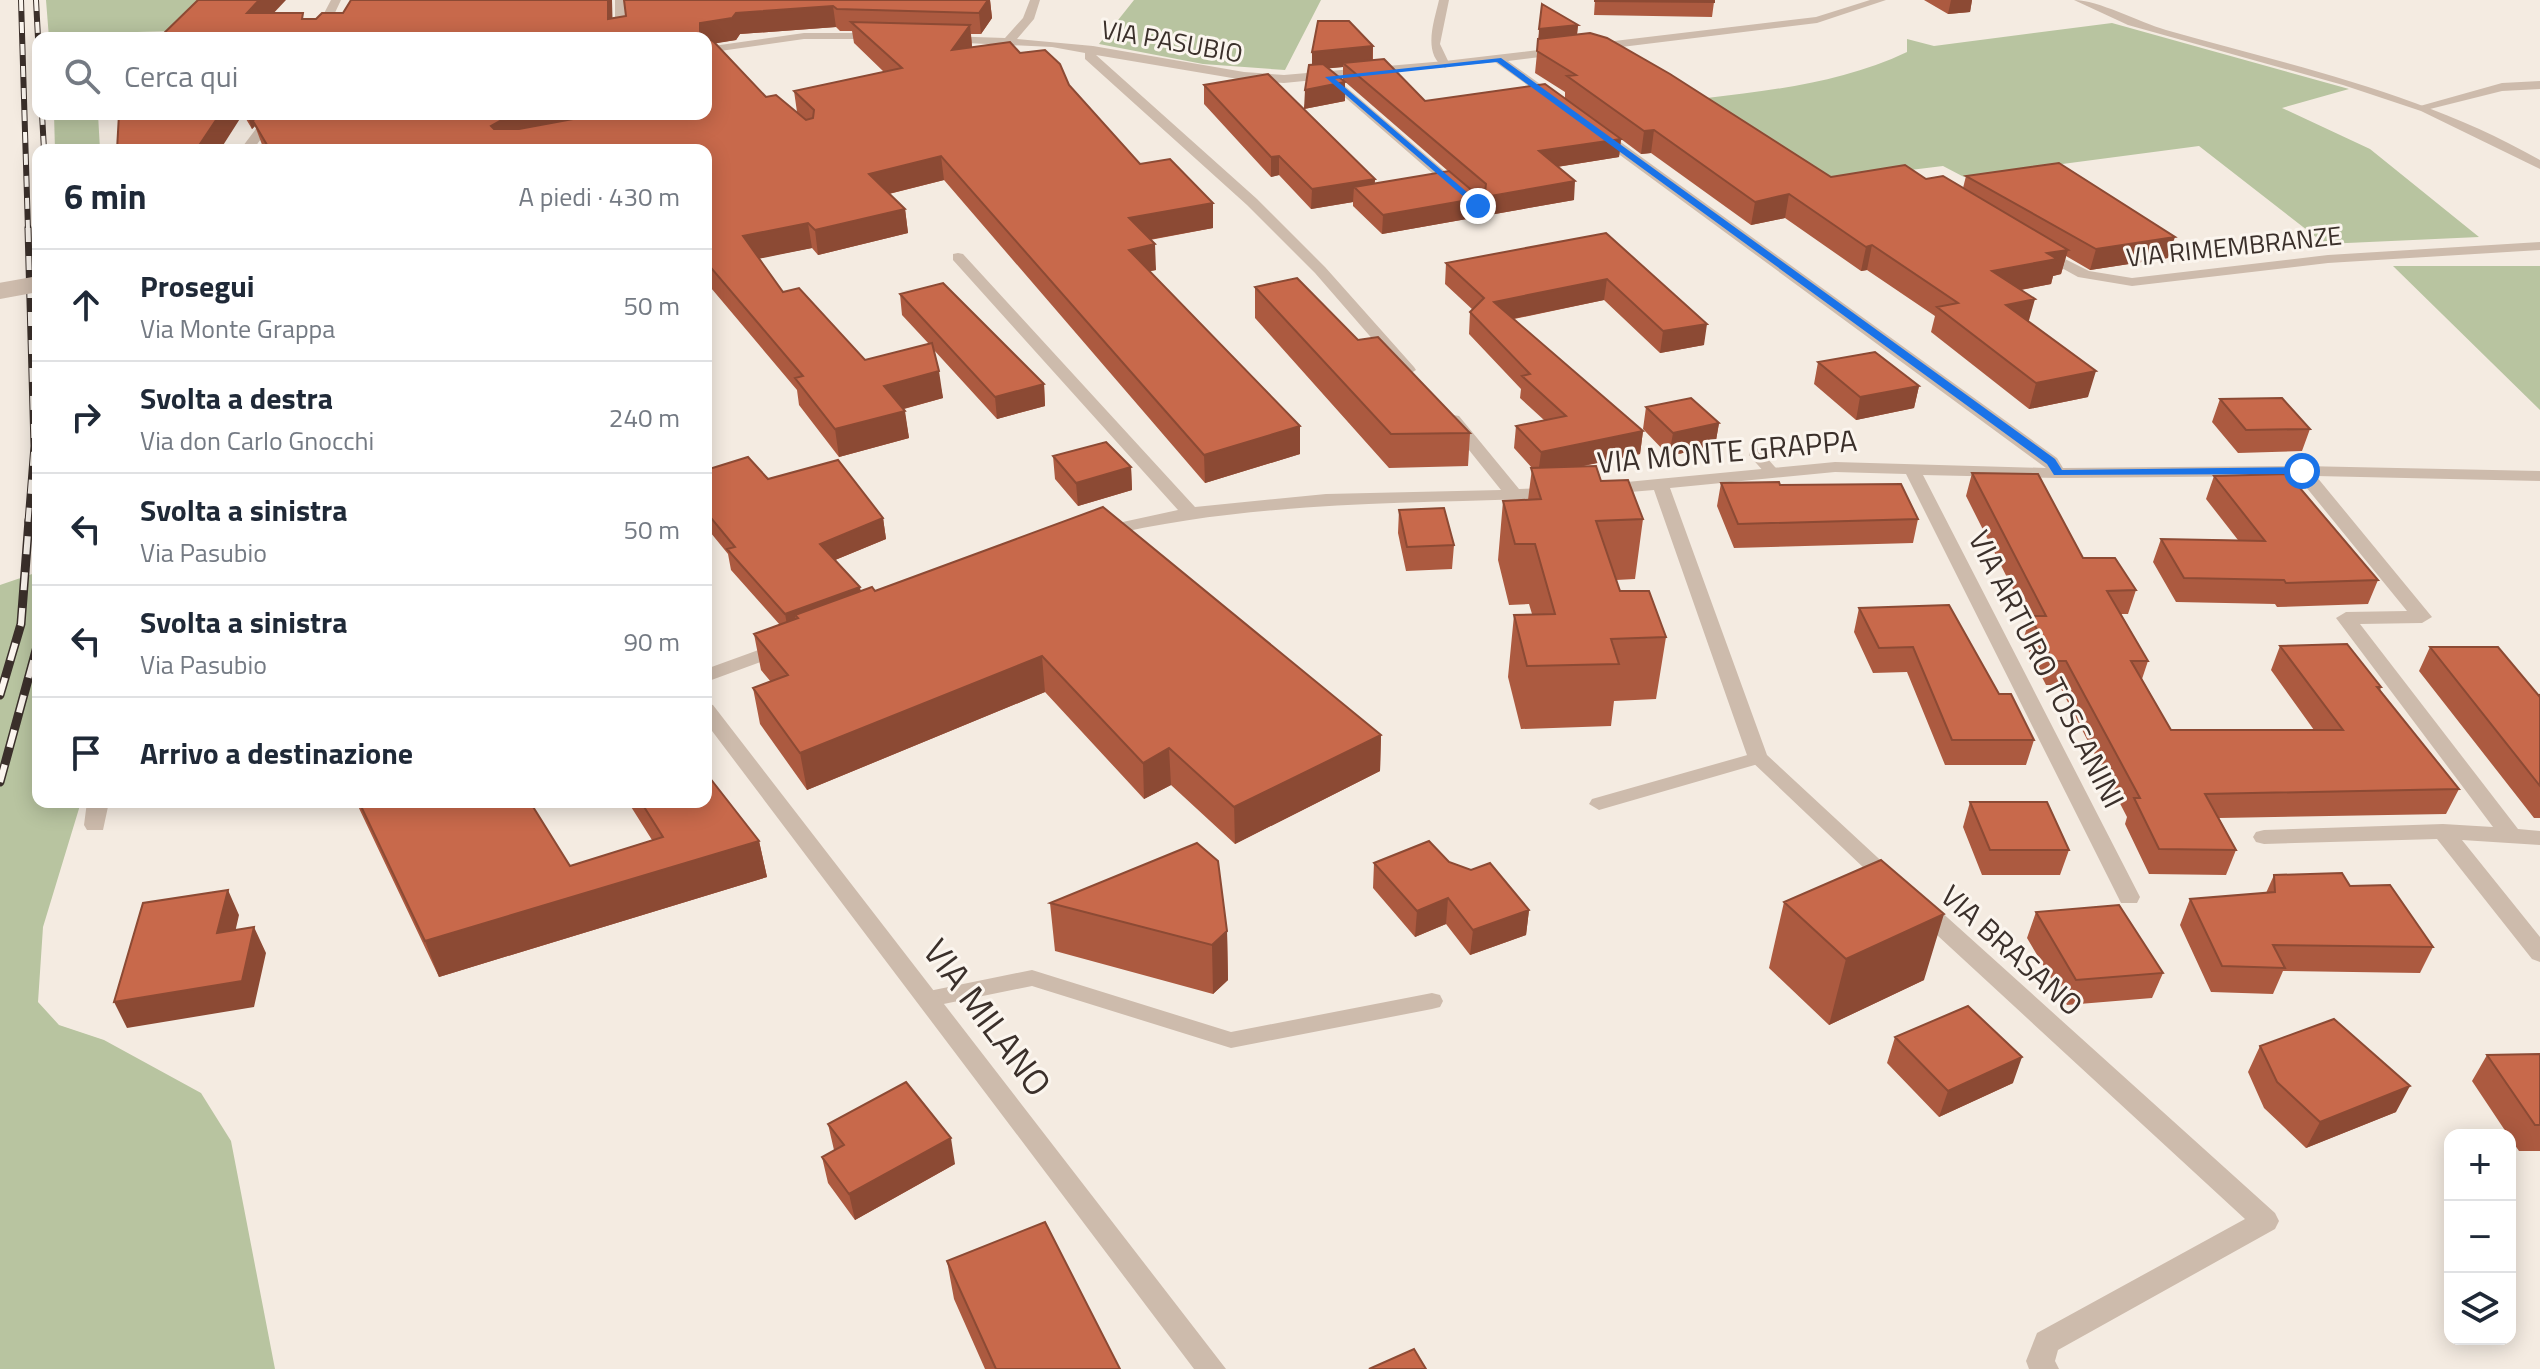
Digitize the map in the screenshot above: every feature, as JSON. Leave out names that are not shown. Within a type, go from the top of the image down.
[{"type":"street","points":[[320,32],[336,0]]},
{"type":"street","points":[[620,0],[621,32]]},
{"type":"street","points":[[1008,42],[1028,19],[1035,0]]},
{"type":"street","name":"VIA PASUBIO","points":[[928,38],[1093,49],[1244,76],[1328,77],[1817,20],[1881,0]]},
{"type":"street","points":[[2079,0],[2149,28],[2426,106],[2480,129],[2540,165]]},
{"type":"street","points":[[712,49],[804,36],[897,37]]},
{"type":"street","points":[[1093,49],[1089,57],[1252,202],[1320,270],[1415,377]]},
{"type":"street","points":[[712,51],[722,58]]},
{"type":"street","points":[[1498,59],[2051,462],[2058,473]]},
{"type":"street","points":[[2426,106],[2502,87],[2540,85]]},
{"type":"street","points":[[250,144],[268,120]]},
{"type":"street","points":[[256,136],[285,131]]},
{"type":"street","name":"VIA RIMEMBRANZE","points":[[2032,247],[2071,271],[2099,281],[2132,282],[2328,259],[2540,246]]},
{"type":"street","points":[[958,257],[1191,513]]},
{"type":"street","points":[[0,291],[32,285]]},
{"type":"street","points":[[1446,413],[1515,495]]},
{"type":"street","name":"VIA MONTE GRAPPA","points":[[1083,537],[1156,518],[1285,503],[1580,491],[1770,470],[1835,467],[2058,473],[2302,471],[2540,476]]},
{"type":"street","name":"VIA ARTURO TOSCANINI","points":[[1912,469],[2129,897]]},
{"type":"street","points":[[2302,471],[2422,617],[2346,618],[2510,834]]},
{"type":"street","name":"VIA BRASANO","points":[[1660,483],[1758,758],[2265,1221],[2047,1342],[2040,1361],[2044,1369]]},
{"type":"street","points":[[712,674],[793,644]]},
{"type":"street","name":"VIA MILANO","points":[[712,717],[1211,1369]]},
{"type":"street","points":[[95,825],[97,808]]},
{"type":"street","points":[[2443,831],[2540,953]]},
{"type":"street","points":[[2264,837],[2443,831],[2540,838]]},
{"type":"lane","points":[[1444,0],[1435,44],[1445,65]]},
{"type":"lane","points":[[1589,48],[1615,56]]},
{"type":"lane","points":[[1328,77],[1467,196]]},
{"type":"lane","points":[[1754,452],[1770,470]]},
{"type":"lane","points":[[1599,804],[1758,758]]},
{"type":"lane","points":[[929,999],[1032,978],[1231,1040],[1432,1001]]},
{"type":"green space","points":[[46,0],[211,0],[178,31],[49,32]]},
{"type":"green space","points":[[1134,0],[1321,0],[1285,70],[1203,64],[1099,44]]},
{"type":"green space","points":[[2112,23],[2349,89],[2282,108],[2370,149],[2479,237],[2325,244],[2199,146],[1964,177],[1943,166],[1837,179],[1823,176],[1707,98],[1783,88],[1859,71],[1907,52],[1907,39],[1934,46]]},
{"type":"green space","points":[[54,120],[98,120],[100,144],[55,144]]},
{"type":"green space","points":[[2393,266],[2540,266],[2540,410]]},
{"type":"green space","points":[[32,574],[32,808],[79,808],[43,927],[38,1002],[59,1025],[104,1040],[201,1093],[231,1141],[275,1369],[0,1369],[0,585]]},
{"type":"building","points":[[198,0],[259,0],[247,13],[303,13],[302,19],[316,19],[322,13],[343,13],[351,0],[608,0],[608,19],[626,16],[624,0],[988,0],[979,13],[837,9],[833,6],[736,13],[732,18],[700,23],[700,32],[165,32]]},
{"type":"building","points":[[1714,0],[1714,2],[1595,1]]},
{"type":"building","points":[[1542,4],[1578,25],[1539,29]]},
{"type":"building","points":[[1318,21],[1349,21],[1373,46],[1312,52]]},
{"type":"building","points":[[851,22],[970,25],[952,50],[1010,42],[1020,53],[1045,50],[1060,64],[1069,85],[1140,164],[1170,159],[1213,203],[1129,218],[1155,244],[1129,250],[1300,426],[1204,455],[941,156],[869,174],[905,209],[815,230],[808,223],[743,236],[783,292],[799,288],[865,360],[932,343],[939,371],[884,386],[905,411],[835,429],[795,378],[803,376],[712,269],[712,144],[266,144],[253,121],[505,120],[491,126],[494,129],[519,129],[568,120],[712,120],[712,41],[766,97],[776,95],[806,120],[813,118],[814,110],[794,91],[902,68]]},
{"type":"building","points":[[1590,33],[1607,38],[1670,74],[1831,177],[1905,165],[1926,179],[1943,176],[2068,250],[2047,253],[2057,259],[1992,271],[2035,299],[2006,305],[2096,371],[2036,383],[1937,307],[1958,303],[1872,245],[1866,247],[1789,194],[1755,202],[1654,130],[1644,131],[1567,76],[1576,75],[1537,51],[1538,39]]},
{"type":"building","points":[[1384,59],[1425,101],[1545,84],[1621,139],[1539,151],[1575,181],[1383,215],[1354,187],[1449,171],[1475,193],[1485,192],[1486,184],[1343,63]]},
{"type":"building","points":[[1323,64],[1345,82],[1305,90],[1309,65]]},
{"type":"building","points":[[1268,74],[1375,179],[1312,189],[1279,156],[1271,157],[1204,85]]},
{"type":"building","points":[[119,120],[216,120],[200,144],[117,144]]},
{"type":"building","points":[[2059,163],[2175,237],[2096,249],[1966,176]]},
{"type":"building","points":[[1606,233],[1707,324],[1663,331],[1607,279],[1494,302],[1643,431],[1541,452],[1516,426],[1566,416],[1522,376],[1530,374],[1470,312],[1484,298],[1446,263]]},
{"type":"building","points":[[1297,278],[1358,340],[1378,337],[1470,433],[1391,434],[1255,287]]},
{"type":"building","points":[[943,283],[1044,384],[995,397],[900,294]]},
{"type":"building","points":[[1875,352],[1919,386],[1860,397],[1818,362]]},
{"type":"building","points":[[1691,398],[1719,423],[1673,433],[1646,407]]},
{"type":"building","points":[[2282,398],[2310,429],[2246,430],[2220,399]]},
{"type":"building","points":[[1106,442],[1131,467],[1076,483],[1053,456]]},
{"type":"building","points":[[748,457],[768,479],[838,460],[883,518],[820,544],[860,587],[785,614],[727,549],[735,547],[712,519],[712,468]]},
{"type":"building","points":[[1596,466],[1601,481],[1628,480],[1643,519],[1596,521],[1620,591],[1649,591],[1666,637],[1611,639],[1619,664],[1527,666],[1514,615],[1555,614],[1535,544],[1515,544],[1503,501],[1541,499],[1531,468]]},
{"type":"building","points":[[1972,473],[2038,474],[2083,558],[2115,558],[2136,590],[2107,591],[2148,661],[2131,661],[2171,730],[2343,730],[2280,646],[2347,644],[2381,687],[2377,687],[2459,789],[2205,794],[2236,850],[2159,849],[2134,798],[2140,798],[2066,661],[2053,661],[2030,616],[2046,616]]},
{"type":"building","points":[[2288,474],[2378,580],[2286,583],[2284,580],[2184,578],[2161,539],[2265,541],[2214,476]]},
{"type":"building","points":[[1779,482],[1780,485],[1901,484],[1918,519],[1738,524],[1721,483]]},
{"type":"building","points":[[1103,507],[1381,735],[1234,807],[1169,748],[1143,763],[1042,656],[800,753],[753,688],[788,675],[754,634],[798,618],[795,615],[872,587],[875,591]]},
{"type":"building","points":[[1444,508],[1454,545],[1407,547],[1399,510]]},
{"type":"building","points":[[1949,605],[1999,694],[2011,694],[2034,740],[1952,740],[1913,647],[1879,648],[1859,608]]},
{"type":"building","points":[[2430,647],[2498,647],[2540,695],[2540,786]]},
{"type":"building","points":[[712,781],[759,841],[425,941],[362,808],[534,808],[570,866],[663,837],[645,808],[712,808]]},
{"type":"building","points":[[1970,802],[2047,802],[2069,850],[1990,850]]},
{"type":"building","points":[[1429,841],[1449,862],[1471,870],[1490,863],[1529,910],[1473,930],[1448,898],[1417,911],[1374,863]]},
{"type":"building","points":[[1197,843],[1218,861],[1227,931],[1212,945],[1050,903]]},
{"type":"building","points":[[1881,860],[1944,914],[1846,959],[1784,902]]},
{"type":"building","points":[[2342,873],[2350,886],[2390,885],[2433,947],[2273,945],[2285,968],[2222,966],[2190,899],[2275,892],[2274,875]]},
{"type":"building","points":[[228,890],[217,933],[254,927],[242,981],[114,1002],[143,903]]},
{"type":"building","points":[[2119,905],[2163,973],[2076,980],[2036,912]]},
{"type":"building","points":[[1968,1006],[2022,1057],[1948,1091],[1895,1037]]},
{"type":"building","points":[[2334,1019],[2410,1086],[2320,1122],[2277,1082],[2260,1046]]},
{"type":"building","points":[[2540,1054],[2540,1125],[2535,1125],[2487,1055]]},
{"type":"building","points":[[906,1082],[951,1138],[849,1194],[822,1157],[844,1145],[828,1124]]},
{"type":"building","points":[[1045,1222],[1120,1369],[996,1369],[947,1261]]},
{"type":"building","points":[[1414,1349],[1426,1369],[1369,1369]]},
{"type":"railway","points":[[21,0],[28,230]]},
{"type":"railway","points":[[36,0],[38,32]]},
{"type":"railway","points":[[42,120],[44,144]]},
{"type":"railway","points":[[28,228],[32,373]]},
{"type":"railway","points":[[28,522],[32,471]]},
{"type":"railway","points":[[0,695],[21,624],[29,520]]},
{"type":"railway","points":[[0,782],[32,665]]},
{"type":"route","points":[[1478,206],[1328,77],[1498,59],[2051,462],[2058,473],[2302,471]]}]
